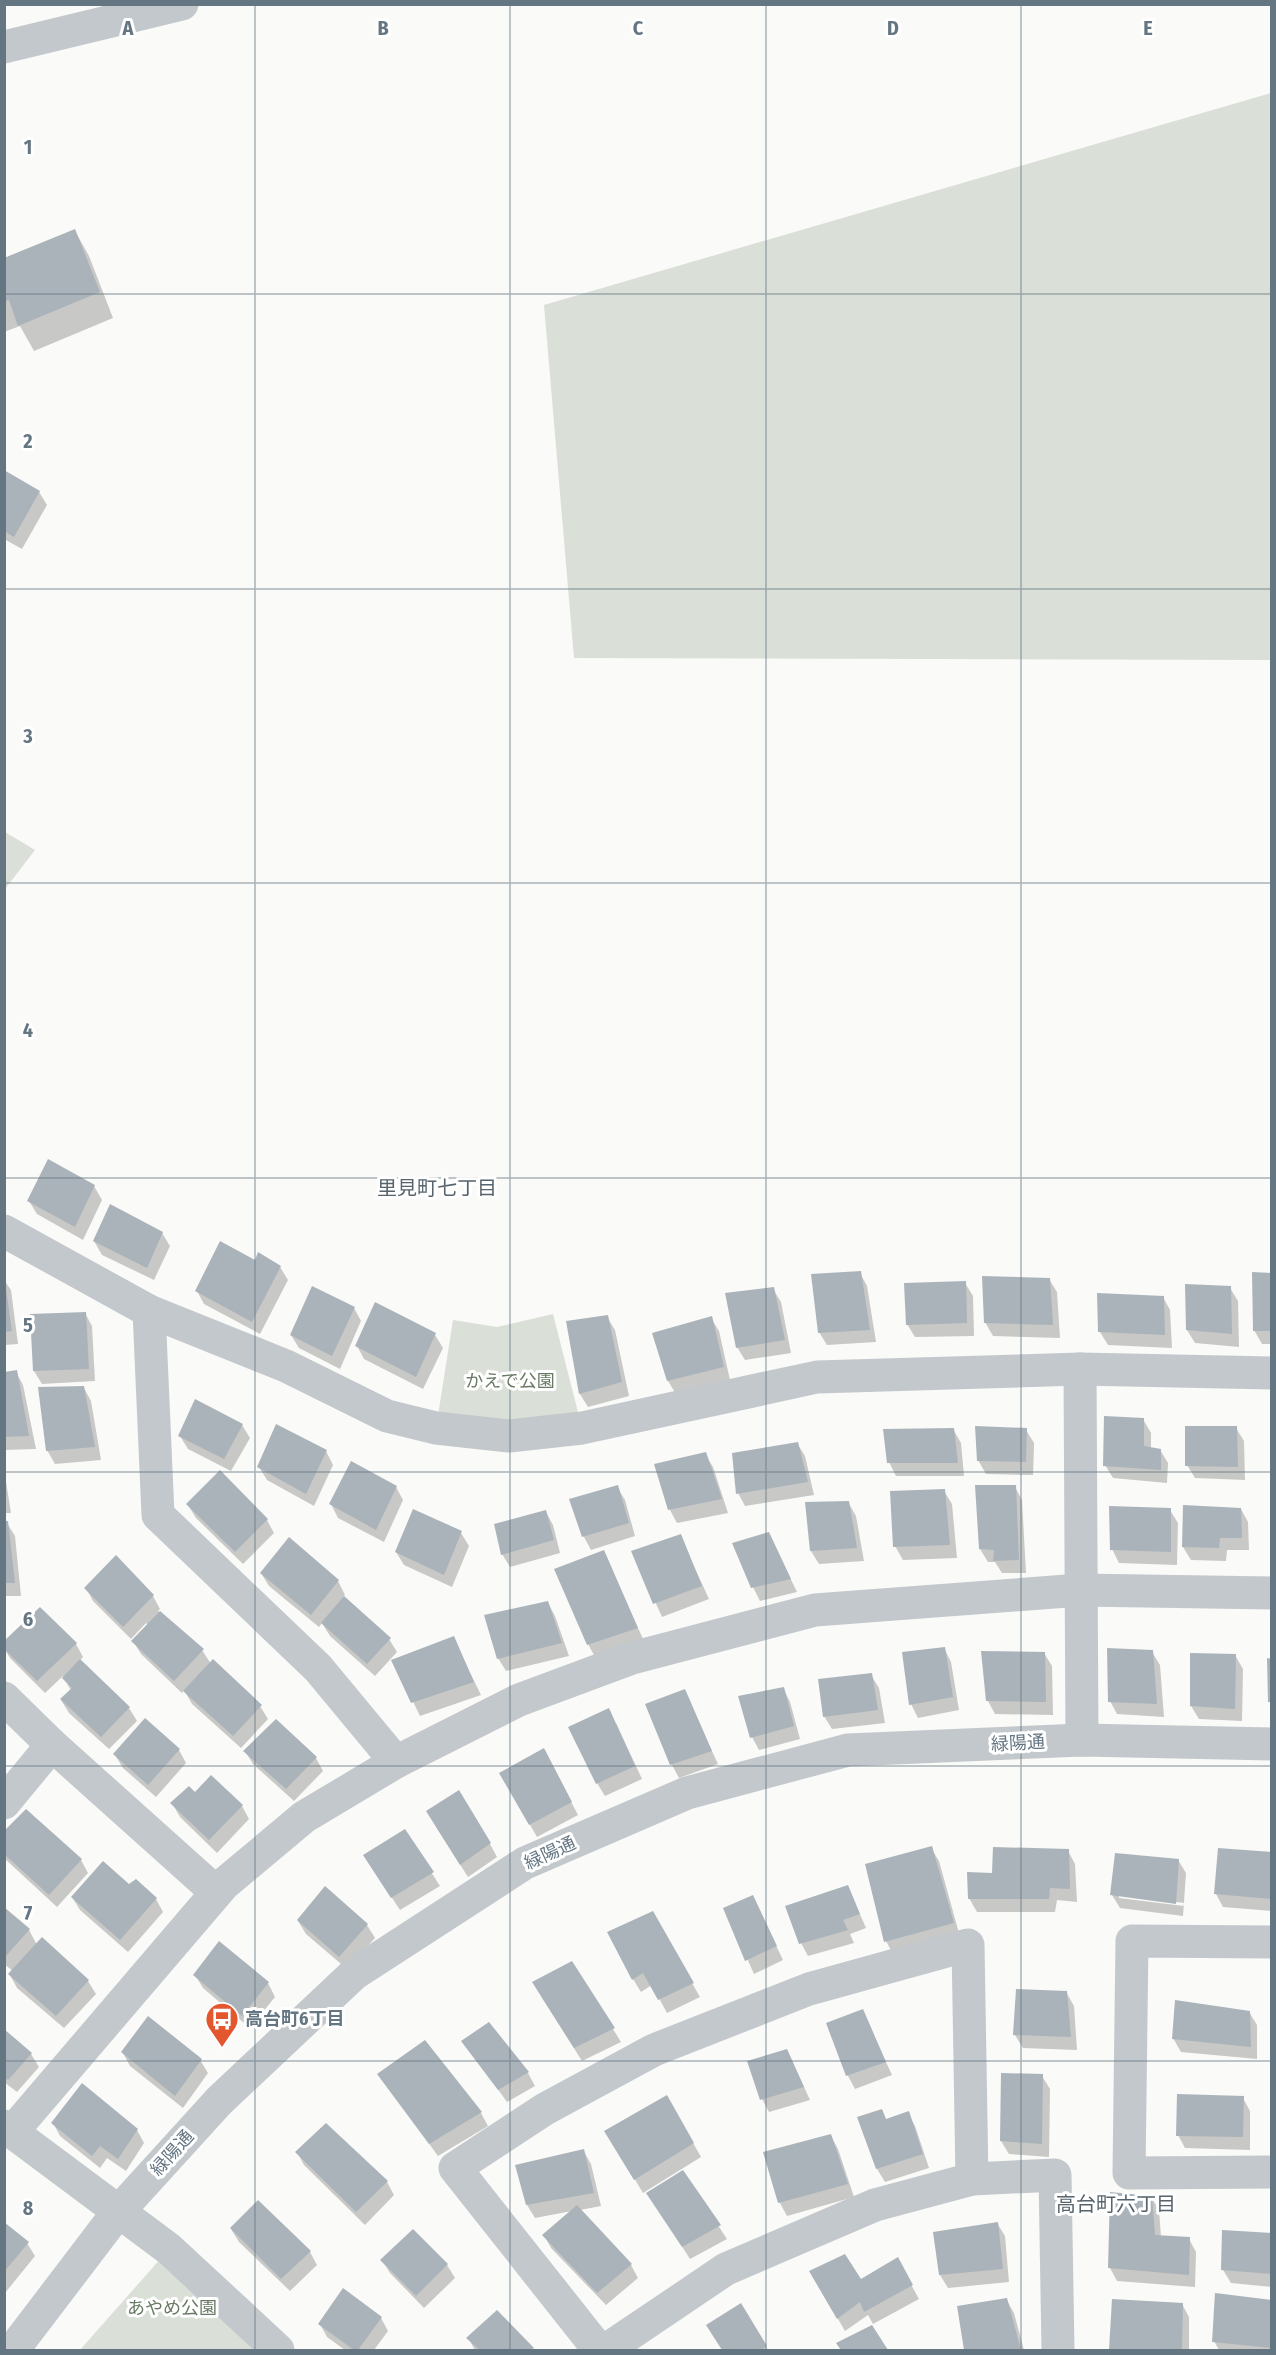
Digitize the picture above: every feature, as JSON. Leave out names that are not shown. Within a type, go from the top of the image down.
[{"type":"street","points":[[4,47],[182,4]]},
{"type":"street","points":[[4,1231],[148,1311],[286,1366],[387,1416],[436,1428],[509,1436],[582,1428],[817,1377],[1080,1369],[1272,1373]]},
{"type":"street","points":[[148,1311],[158,1515],[318,1668],[396,1762]]},
{"type":"street","points":[[1080,1369],[1082,1740]]},
{"type":"street","points":[[278,2350],[169,2249],[8,2129],[216,1892],[304,1817],[396,1762],[519,1700],[632,1658],[815,1610],[1080,1590],[1272,1593]]},
{"type":"street","points":[[4,1698],[52,1745],[216,1892]]},
{"type":"street","name":"緑陽通","points":[[13,2350],[118,2212],[219,2101],[354,1974],[525,1863],[687,1793],[848,1750],[1082,1740],[1272,1744]]},
{"type":"street","points":[[4,1803],[52,1745]]},
{"type":"street","points":[[1272,1942],[1132,1941],[1129,2173],[1272,2172]]},
{"type":"street","points":[[599,2350],[455,2168],[545,2109],[654,2050],[809,1989],[968,1945],[972,2179]]},
{"type":"street","points":[[606,2350],[726,2269],[875,2205],[972,2179],[1055,2175],[1058,2350]]},
{"type":"green space","points":[[1271,93],[1271,660],[574,658],[544,305]]},
{"type":"green space","points":[[5,832],[35,850],[5,889]]},
{"type":"green space","name":"かえで公園","points":[[553,1314],[582,1428],[436,1428],[453,1320],[497,1327]]},
{"type":"green space","name":"あやめ公園","points":[[169,2249],[278,2350],[80,2350]]},
{"type":"building","points":[[75,229],[100,292],[18,326],[9,300],[4,301],[4,258]]},
{"type":"building","points":[[4,470],[40,491],[14,537],[4,531]]},
{"type":"building","points":[[48,1159],[95,1185],[75,1227],[27,1201]]},
{"type":"building","points":[[110,1204],[163,1232],[147,1268],[93,1241]]},
{"type":"building","points":[[220,1241],[255,1260],[258,1252],[281,1266],[252,1322],[195,1291]]},
{"type":"building","points":[[861,1271],[870,1330],[818,1333],[811,1274]]},
{"type":"building","points":[[1252,1272],[1272,1273],[1272,1331],[1253,1331]]},
{"type":"building","points":[[982,1276],[1050,1278],[1053,1325],[984,1323]]},
{"type":"building","points":[[966,1281],[967,1323],[906,1325],[904,1283]]},
{"type":"building","points":[[1185,1284],[1231,1286],[1232,1334],[1186,1330]]},
{"type":"building","points":[[312,1286],[355,1307],[332,1356],[290,1335]]},
{"type":"building","points":[[774,1287],[785,1340],[736,1348],[725,1293]]},
{"type":"building","points":[[4,1289],[6,1289],[12,1331],[4,1332]]},
{"type":"building","points":[[1097,1293],[1164,1296],[1165,1335],[1098,1332]]},
{"type":"building","points":[[375,1302],[436,1333],[416,1377],[355,1346]]},
{"type":"building","points":[[86,1312],[89,1369],[33,1371],[30,1314]]},
{"type":"building","points":[[608,1315],[622,1382],[579,1394],[566,1321]]},
{"type":"building","points":[[712,1316],[724,1367],[667,1381],[652,1333]]},
{"type":"building","points":[[17,1370],[29,1436],[4,1437],[4,1372]]},
{"type":"building","points":[[84,1386],[95,1447],[46,1451],[38,1387]]},
{"type":"building","points":[[195,1399],[243,1424],[224,1459],[178,1436]]},
{"type":"building","points":[[1104,1416],[1144,1418],[1144,1446],[1161,1449],[1161,1470],[1103,1466]]},
{"type":"building","points":[[276,1424],[327,1450],[306,1494],[257,1467]]},
{"type":"building","points":[[975,1426],[1027,1428],[1026,1462],[977,1461]]},
{"type":"building","points":[[1185,1426],[1237,1426],[1238,1467],[1185,1466]]},
{"type":"building","points":[[954,1428],[958,1463],[887,1463],[883,1429]]},
{"type":"building","points":[[798,1442],[808,1482],[736,1494],[732,1453]]},
{"type":"building","points":[[706,1452],[722,1499],[668,1510],[654,1464]]},
{"type":"building","points":[[351,1461],[397,1486],[376,1530],[329,1504]]},
{"type":"building","points":[[220,1470],[268,1519],[235,1552],[186,1504]]},
{"type":"building","points":[[618,1485],[629,1523],[582,1537],[569,1499]]},
{"type":"building","points":[[975,1485],[1016,1485],[1019,1560],[993,1561],[994,1550],[979,1549]]},
{"type":"building","points":[[945,1489],[950,1545],[893,1547],[890,1491]]},
{"type":"building","points":[[849,1501],[857,1548],[810,1551],[805,1502]]},
{"type":"building","points":[[1183,1505],[1241,1508],[1242,1538],[1220,1538],[1219,1548],[1182,1547]]},
{"type":"building","points":[[1109,1506],[1171,1508],[1171,1552],[1110,1550]]},
{"type":"building","points":[[413,1509],[462,1531],[444,1575],[395,1552]]},
{"type":"building","points":[[546,1510],[554,1540],[501,1555],[494,1524]]},
{"type":"building","points":[[4,1521],[8,1521],[15,1583],[4,1583]]},
{"type":"building","points":[[769,1532],[791,1579],[751,1588],[732,1543]]},
{"type":"building","points":[[681,1534],[702,1586],[653,1604],[631,1551]]},
{"type":"building","points":[[289,1537],[339,1580],[311,1615],[260,1573]]},
{"type":"building","points":[[604,1550],[638,1628],[587,1645],[554,1569]]},
{"type":"building","points":[[116,1555],[154,1595],[123,1627],[84,1588]]},
{"type":"building","points":[[344,1596],[391,1638],[367,1664],[321,1623]]},
{"type":"building","points":[[548,1601],[562,1643],[497,1659],[484,1615]]},
{"type":"building","points":[[40,1607],[77,1643],[37,1681],[4,1649],[4,1641]]},
{"type":"building","points":[[160,1611],[204,1649],[174,1681],[131,1641]]},
{"type":"building","points":[[454,1636],[474,1682],[411,1703],[391,1660]]},
{"type":"building","points":[[945,1647],[953,1697],[909,1705],[902,1652]]},
{"type":"building","points":[[1107,1648],[1153,1650],[1157,1704],[1108,1702]]},
{"type":"building","points":[[981,1651],[1045,1652],[1046,1702],[986,1701]]},
{"type":"building","points":[[1190,1653],[1236,1654],[1235,1709],[1190,1706]]},
{"type":"building","points":[[1267,1658],[1272,1659],[1272,1702],[1268,1702]]},
{"type":"building","points":[[80,1659],[130,1707],[101,1737],[60,1699],[72,1688],[62,1678]]},
{"type":"building","points":[[213,1659],[262,1705],[233,1736],[183,1691]]},
{"type":"building","points":[[872,1673],[878,1710],[823,1717],[818,1679]]},
{"type":"building","points":[[784,1687],[794,1726],[750,1738],[738,1696]]},
{"type":"building","points":[[685,1689],[712,1751],[670,1765],[645,1704]]},
{"type":"building","points":[[609,1708],[635,1766],[596,1784],[568,1727]]},
{"type":"building","points":[[145,1718],[180,1749],[148,1785],[113,1754]]},
{"type":"building","points":[[276,1719],[317,1757],[286,1789],[243,1751]]},
{"type":"building","points":[[544,1748],[572,1802],[529,1825],[499,1773]]},
{"type":"building","points":[[211,1775],[243,1805],[209,1840],[170,1803],[189,1786],[195,1792]]},
{"type":"building","points":[[459,1790],[491,1843],[460,1865],[426,1811]]},
{"type":"building","points":[[26,1809],[82,1859],[49,1895],[4,1854],[4,1831]]},
{"type":"building","points":[[405,1829],[434,1872],[391,1898],[363,1855]]},
{"type":"building","points":[[932,1846],[954,1923],[884,1942],[865,1864]]},
{"type":"building","points":[[993,1847],[1069,1849],[1070,1889],[1050,1888],[1049,1899],[968,1899],[967,1872],[992,1873]]},
{"type":"building","points":[[1218,1848],[1272,1852],[1272,1899],[1214,1894]]},
{"type":"building","points":[[1115,1853],[1179,1859],[1176,1904],[1110,1895]]},
{"type":"building","points":[[103,1861],[129,1884],[136,1879],[157,1898],[120,1940],[71,1897]]},
{"type":"building","points":[[848,1885],[860,1914],[843,1920],[848,1930],[799,1944],[785,1906]]},
{"type":"building","points":[[325,1886],[368,1924],[339,1957],[297,1920]]},
{"type":"building","points":[[753,1895],[777,1946],[745,1961],[723,1908]]},
{"type":"building","points":[[4,1907],[30,1929],[4,1958]]},
{"type":"building","points":[[653,1911],[694,1983],[658,2000],[643,1973],[632,1980],[607,1932]]},
{"type":"building","points":[[42,1937],[89,1980],[56,2016],[8,1974]]},
{"type":"building","points":[[219,1941],[269,1982],[242,2016],[193,1975]]},
{"type":"building","points":[[572,1961],[615,2028],[574,2048],[532,1982]]},
{"type":"building","points":[[1016,1989],[1067,1991],[1071,2037],[1013,2035]]},
{"type":"building","points":[[1175,2000],[1250,2011],[1251,2047],[1172,2039]]},
{"type":"building","points":[[863,2009],[886,2062],[846,2076],[826,2023]]},
{"type":"building","points":[[148,2016],[202,2059],[175,2096],[121,2052]]},
{"type":"building","points":[[489,2022],[529,2072],[498,2090],[461,2041]]},
{"type":"building","points":[[4,2029],[32,2053],[8,2080],[4,2077]]},
{"type":"building","points":[[425,2040],[482,2112],[429,2144],[377,2074]]},
{"type":"building","points":[[787,2049],[804,2087],[760,2100],[747,2061]]},
{"type":"building","points":[[1001,2073],[1043,2074],[1042,2144],[1000,2141]]},
{"type":"building","points":[[82,2083],[138,2129],[118,2159],[100,2146],[92,2156],[51,2123]]},
{"type":"building","points":[[1177,2094],[1244,2096],[1243,2137],[1176,2136]]},
{"type":"building","points":[[667,2095],[694,2143],[634,2180],[604,2131]]},
{"type":"building","points":[[882,2109],[886,2119],[909,2111],[923,2154],[876,2169],[857,2117]]},
{"type":"building","points":[[326,2123],[388,2181],[356,2212],[295,2152]]},
{"type":"building","points":[[831,2134],[848,2184],[778,2203],[763,2152]]},
{"type":"building","points":[[584,2149],[594,2193],[526,2205],[515,2165]]},
{"type":"building","points":[[683,2170],[721,2225],[682,2247],[646,2193]]},
{"type":"building","points":[[1110,2192],[1152,2196],[1155,2235],[1190,2237],[1189,2275],[1108,2268]]},
{"type":"building","points":[[258,2200],[311,2251],[281,2279],[230,2228]]},
{"type":"building","points":[[577,2205],[632,2264],[597,2293],[542,2235]]},
{"type":"building","points":[[4,2222],[29,2242],[4,2272]]},
{"type":"building","points":[[998,2222],[1003,2269],[939,2275],[933,2232]]},
{"type":"building","points":[[413,2229],[448,2264],[416,2296],[380,2260]]},
{"type":"building","points":[[1222,2230],[1272,2233],[1272,2274],[1221,2270]]},
{"type":"building","points":[[845,2254],[861,2279],[898,2257],[913,2285],[864,2312],[860,2302],[837,2319],[809,2271]]},
{"type":"building","points":[[343,2288],[382,2317],[358,2350],[354,2350],[318,2324]]},
{"type":"building","points":[[1215,2293],[1272,2300],[1271,2348],[1212,2342]]},
{"type":"building","points":[[1007,2298],[1021,2350],[964,2350],[957,2306]]},
{"type":"building","points":[[1112,2299],[1183,2303],[1182,2350],[1109,2350]]},
{"type":"building","points":[[741,2303],[767,2346],[761,2350],[722,2350],[706,2325]]},
{"type":"building","points":[[497,2310],[534,2348],[531,2350],[480,2350],[466,2338]]},
{"type":"building","points":[[872,2325],[888,2350],[841,2350],[836,2343]]},
{"type":"place","name":"高台町6丁目","points":[[222,2048]]},
{"type":"district","name":"里見町七丁目","points":[[437,1188]]},
{"type":"district","name":"高台町六丁目","points":[[1116,2204]]}]
